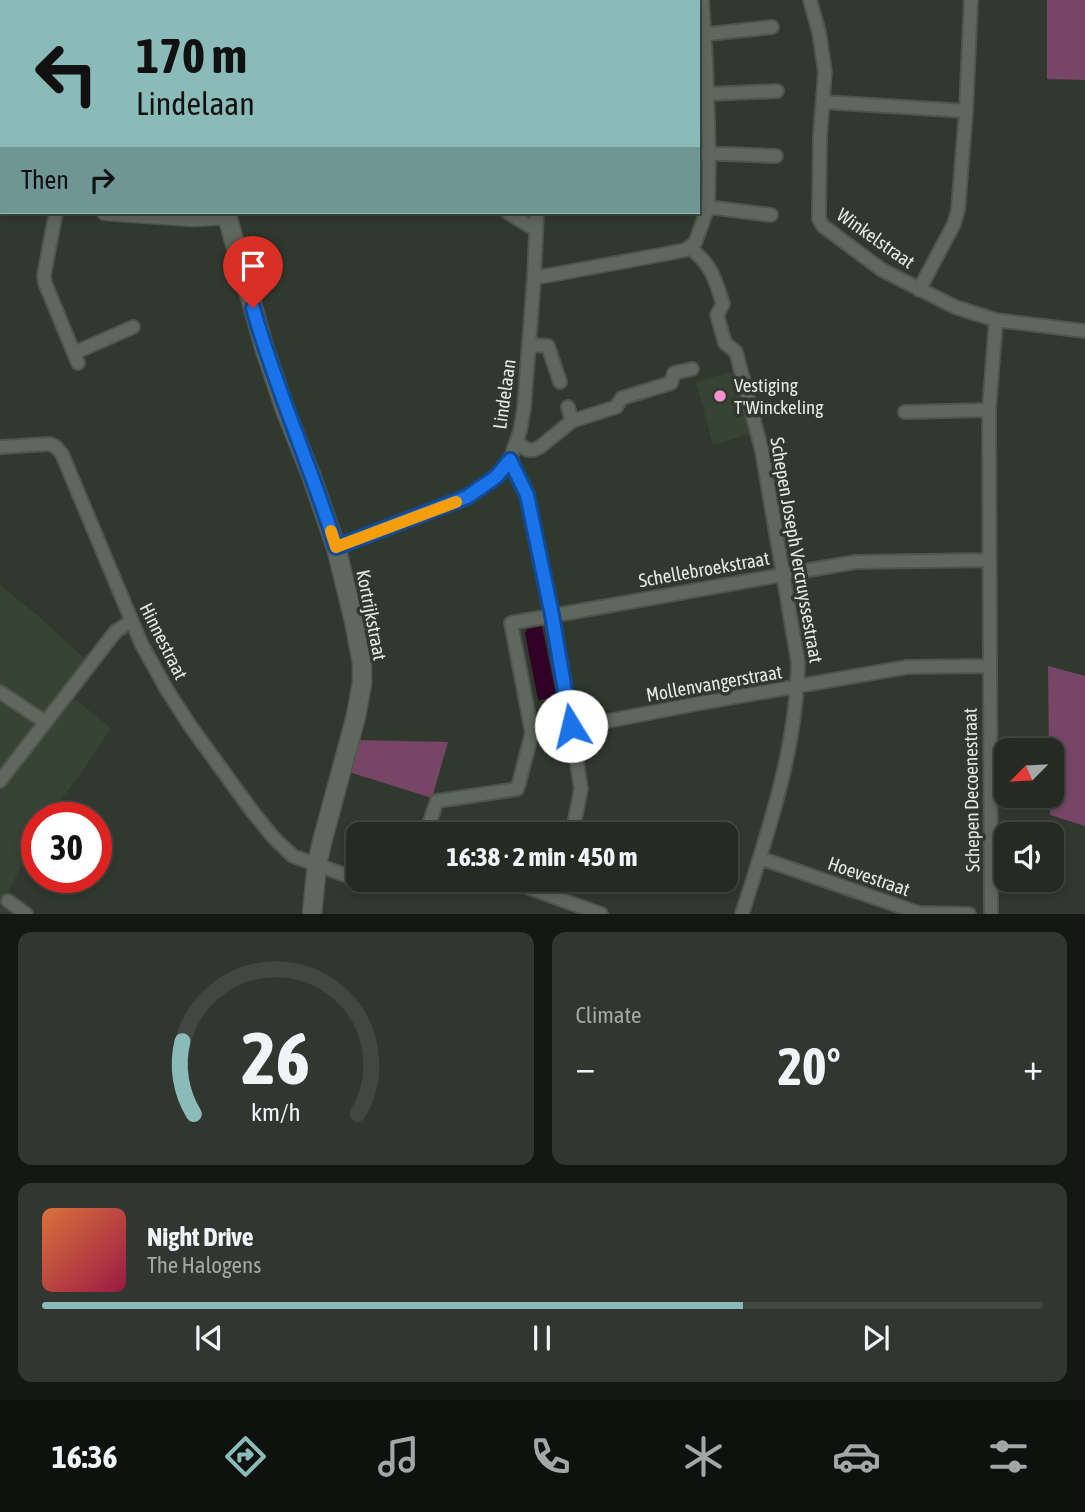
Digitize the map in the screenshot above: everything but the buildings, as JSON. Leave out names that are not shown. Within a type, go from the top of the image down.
[{"type":"main road","name":"Kortrijkstraat","points":[[227,214],[265,350],[336,547],[360,646],[362,683],[356,716],[333,795],[317,864],[312,914]]},
{"type":"street","points":[[534,278],[665,254],[690,248],[695,243],[708,207],[704,154],[707,93],[701,35],[702,0]]},
{"type":"street","name":"Winkelstraat","points":[[810,0],[819,32],[825,72],[820,136],[819,219],[823,226],[882,270],[955,307],[996,320],[1085,331]]},
{"type":"street","points":[[919,289],[954,224],[958,210],[971,0]]},
{"type":"street","points":[[701,35],[772,27]]},
{"type":"street","points":[[707,93],[777,91]]},
{"type":"street","points":[[822,102],[966,111]]},
{"type":"street","points":[[704,154],[776,156]]},
{"type":"street","points":[[708,207],[771,215]]},
{"type":"street","points":[[56,214],[44,275],[45,283],[76,358],[133,327]]},
{"type":"street","points":[[135,214],[194,218],[227,214]]},
{"type":"street","points":[[510,214],[536,230]]},
{"type":"street","name":"Lindelaan","points":[[530,214],[536,230]]},
{"type":"street","name":"Lindelaan","points":[[336,547],[467,497],[496,477],[510,460],[520,431],[524,408],[537,214]]},
{"type":"street","name":"Schepen Joseph Vercruyssestraat","points":[[690,248],[709,266],[723,304],[718,315],[725,343],[736,352],[753,413],[785,575],[798,662],[798,687],[782,784],[742,914]]},
{"type":"street","points":[[989,666],[989,410],[996,320]]},
{"type":"street","name":"Lindelaan","points":[[529,345],[547,343],[560,382]]},
{"type":"street","points":[[516,442],[528,450],[533,450],[572,421],[616,407],[622,398],[671,383],[674,373],[692,369]]},
{"type":"street","points":[[568,407],[572,421]]},
{"type":"street","points":[[905,412],[989,410]]},
{"type":"street","name":"Hinnestraat","points":[[0,447],[49,444],[62,454],[141,643],[191,727],[274,838],[293,856],[346,875]]},
{"type":"street","points":[[510,460],[527,495],[552,615],[581,789],[574,822]]},
{"type":"street","name":"Schellebroekstraat","points":[[532,733],[511,623],[855,562],[989,559]]},
{"type":"street","points":[[0,781],[116,631],[132,621]]},
{"type":"street","name":"Mollenvangerstraat","points":[[532,733],[907,667],[989,666]]},
{"type":"street","name":"Schepen Decoenestraat","points":[[989,666],[991,914]]},
{"type":"street","points":[[0,692],[45,722]]},
{"type":"street","points":[[430,822],[437,801],[517,789],[532,733]]},
{"type":"street","name":"Hoevestraat","points":[[760,858],[916,912],[969,914]]},
{"type":"street","points":[[542,892],[601,914]]},
{"type":"street","points":[[8,901],[26,914]]},
{"type":"shaded area","points":[[1047,0],[1085,0],[1085,80],[1047,79]]},
{"type":"shaded area","name":"Vestiging T'Winckeling","points":[[734,371],[752,433],[713,445],[696,382]]},
{"type":"shaded area","points":[[0,585],[85,659],[121,618],[128,636],[119,635],[73,698],[111,728],[59,802],[21,802],[21,866],[1,907],[12,914],[0,913]]},
{"type":"shaded area","points":[[542,626],[556,695],[538,700],[525,633],[527,629]]},
{"type":"shaded area","points":[[1048,666],[1085,676],[1085,826],[1050,815],[1050,808],[1064,808],[1064,738],[1049,738]]},
{"type":"shaded area","points":[[356,740],[448,742],[432,798],[349,772]]},
{"type":"slow traffic","points":[[331,531],[336,547],[456,502]]},
{"type":"place","name":"Vestiging T'Winckeling","points":[[720,396]]},
{"type":"route","points":[[253,308],[286,412],[336,547],[467,497],[496,477],[510,460],[527,495],[552,615],[571,726]]}]
